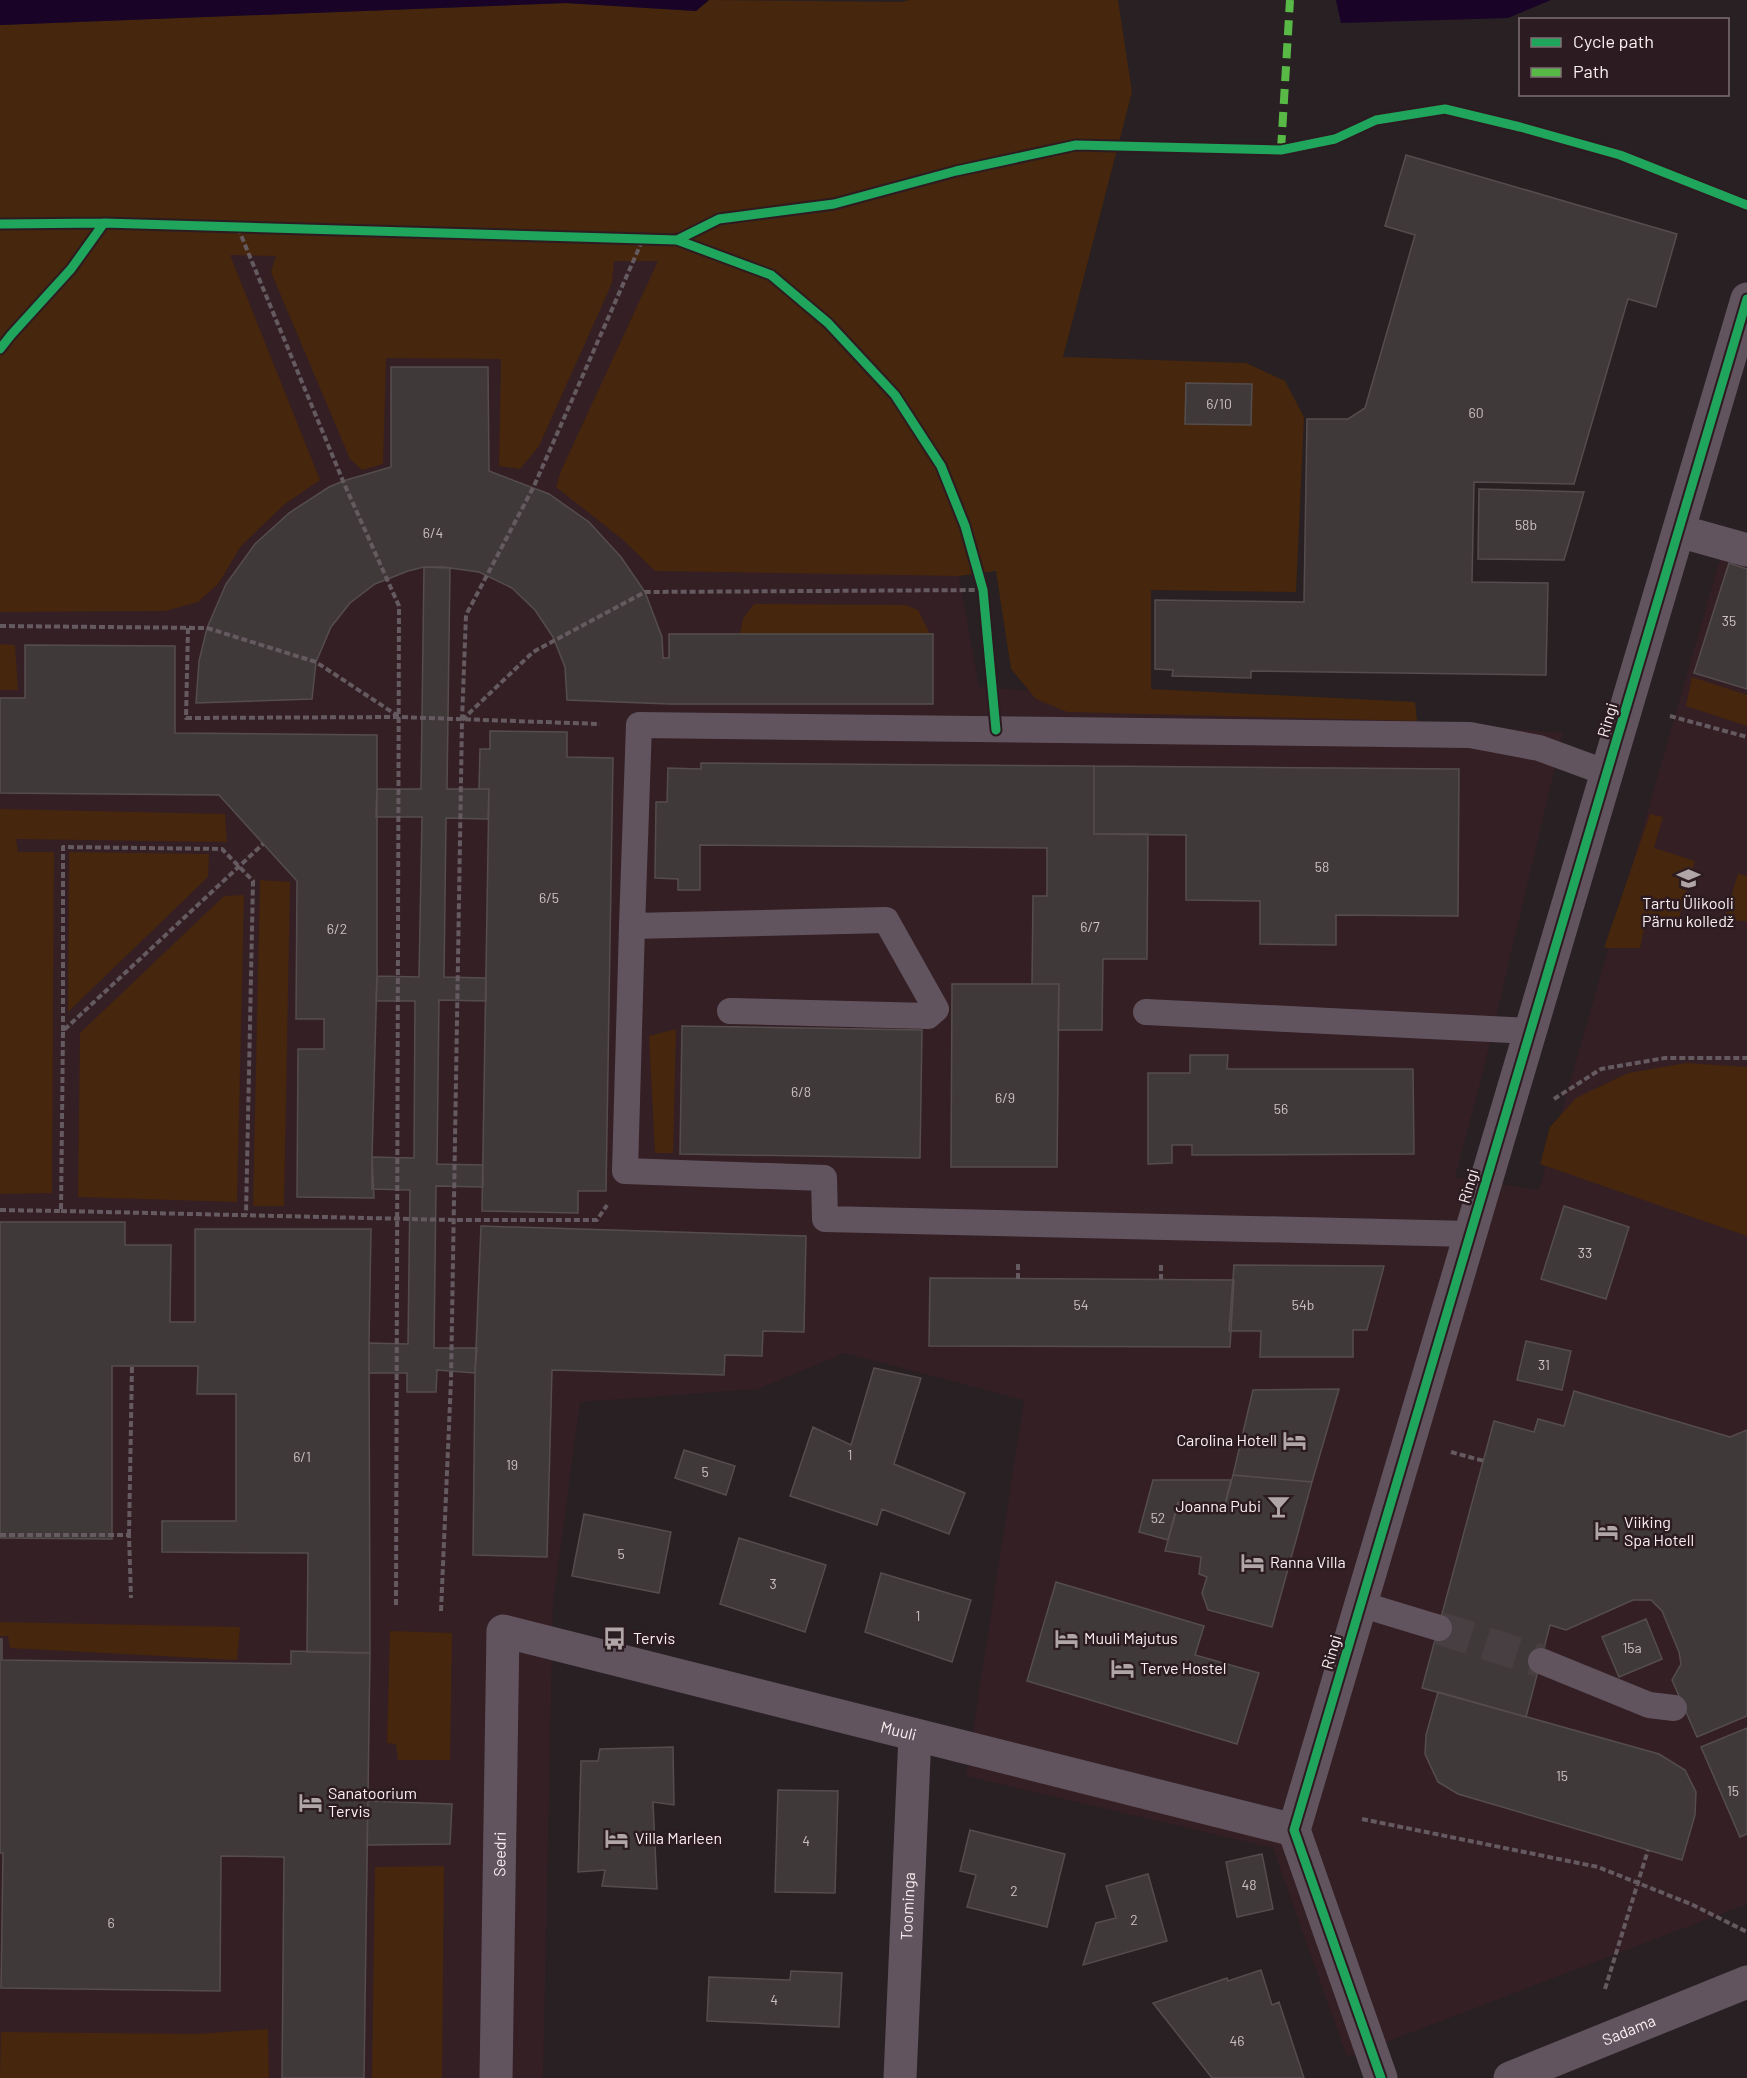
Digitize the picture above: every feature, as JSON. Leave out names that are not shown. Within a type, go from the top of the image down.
[{"type":"street","name":"Ringi","points":[[1294,1830],[1747,299]]},
{"type":"street","points":[[1678,531],[1747,550]]},
{"type":"street","name":"Muuli","points":[[503,1631],[1294,1830]]},
{"type":"street","name":"Seedri","points":[[496,2078],[503,1631]]},
{"type":"street","name":"Toominga","points":[[900,2078],[915,1735]]},
{"type":"street","points":[[1294,1830],[1381,2078]]},
{"type":"street","name":"Sadama","points":[[1510,2078],[1747,1982]]},
{"type":"lane","points":[[1470,1234],[825,1219],[824,1178],[625,1171],[639,725],[1470,735],[1539,748],[1607,773]]},
{"type":"lane","points":[[632,926],[886,920],[936,1009],[927,1016],[730,1011]]},
{"type":"lane","points":[[1146,1012],[1530,1031]]},
{"type":"lane","points":[[1360,1604],[1439,1628]]},
{"type":"lane","points":[[1540,1661],[1649,1705],[1674,1708]]},
{"type":"path","points":[[227,227],[250,228]]},
{"type":"path","points":[[238,228],[343,482],[399,606],[396,1606]]},
{"type":"path","points":[[631,239],[655,240]]},
{"type":"path","points":[[441,1611],[451,1380],[462,720],[466,615],[534,486],[643,239]]},
{"type":"path","points":[[980,580],[984,602]]},
{"type":"path","points":[[462,720],[533,651],[645,592],[983,590]]},
{"type":"path","points":[[0,626],[207,628],[316,662],[399,717]]},
{"type":"path","points":[[188,628],[186,718],[399,717],[639,725]]},
{"type":"path","points":[[1670,716],[1747,737]]},
{"type":"path","points":[[63,1031],[263,844]]},
{"type":"path","points":[[62,1211],[63,847],[222,849],[253,880],[246,1215]]},
{"type":"path","points":[[1549,1103],[1601,1069],[1665,1058],[1747,1059]]},
{"type":"path","points":[[0,1210],[454,1220],[597,1220],[629,1171]]},
{"type":"path","points":[[130,1599],[132,1366]]},
{"type":"path","points":[[1451,1452],[1484,1461]]},
{"type":"path","points":[[0,1535],[129,1535]]},
{"type":"path","points":[[1362,1818],[1598,1867],[1693,1905],[1747,1932]]},
{"type":"path","points":[[1605,1989],[1648,1850]]},
{"type":"shaded area","points":[[0,0],[709,0],[696,11],[566,3],[0,25]]},
{"type":"shaded area","points":[[709,0],[902,2],[909,0],[1118,0],[1132,92],[1063,357],[1246,363],[1285,381],[1304,417],[1296,592],[1151,590],[1151,689],[1415,702],[1417,721],[1067,712],[1036,699],[1011,669],[996,571],[959,576],[655,571],[622,539],[556,487],[561,471],[658,261],[614,261],[612,283],[539,446],[520,469],[499,466],[501,359],[386,358],[383,464],[362,470],[350,459],[271,272],[276,256],[230,255],[320,480],[285,504],[241,546],[218,584],[198,602],[165,611],[0,612],[0,25],[566,3],[696,11]]},
{"type":"shaded area","points":[[1336,0],[1551,0],[1508,18],[1341,23]]},
{"type":"shaded area","points":[[153,253],[659,261],[910,460],[959,576],[979,687],[1563,733],[1484,1068],[1455,1177],[1539,1190],[1720,559],[1747,566],[1747,1904],[1347,2057],[1273,1848],[966,1776],[1024,1400],[845,1353],[758,1389],[580,1402],[553,1604],[543,2078],[0,2078],[0,421]]},
{"type":"shaded area","points":[[754,604],[905,605],[918,610],[930,634],[740,634],[743,619]]},
{"type":"shaded area","points":[[0,644],[15,645],[18,690],[0,690]]},
{"type":"shaded area","points":[[1692,677],[1747,695],[1747,726],[1686,706]]},
{"type":"shaded area","points":[[0,809],[225,814],[227,842],[16,839],[18,852],[54,852],[52,1193],[0,1194]]},
{"type":"shaded area","points":[[1650,814],[1663,817],[1654,848],[1695,861],[1679,918],[1647,916],[1640,948],[1604,948]]},
{"type":"shaded area","points":[[69,852],[209,854],[208,877],[68,1012]]},
{"type":"shaded area","points":[[1738,874],[1747,876],[1747,921],[1724,920]]},
{"type":"shaded area","points":[[260,880],[290,882],[284,1206],[253,1206]]},
{"type":"shaded area","points":[[244,895],[237,1202],[78,1197],[80,1033],[224,896]]},
{"type":"shaded area","points":[[676,1029],[673,1153],[655,1153],[649,1036]]},
{"type":"shaded area","points":[[1686,1063],[1747,1067],[1747,1236],[1540,1164],[1550,1127],[1576,1098],[1628,1073]]},
{"type":"shaded area","points":[[0,1622],[240,1627],[237,1660],[10,1648],[8,1636],[0,1636]]},
{"type":"shaded area","points":[[390,1631],[452,1633],[450,1760],[398,1760],[396,1744],[387,1743]]},
{"type":"shaded area","points":[[444,1866],[442,2078],[372,2078],[375,1867]]},
{"type":"shaded area","points":[[268,2029],[269,2078],[0,2078],[1,2032],[197,2034]]},
{"type":"building","points":[[1406,155],[1677,234],[1656,307],[1628,299],[1574,484],[1474,482],[1472,582],[1548,583],[1546,675],[1251,671],[1251,678],[1172,676],[1173,670],[1155,669],[1155,600],[1304,602],[1307,419],[1348,419],[1365,408],[1415,235],[1385,226]]},
{"type":"building","points":[[391,367],[488,367],[489,471],[549,494],[589,522],[621,557],[645,592],[662,637],[663,658],[669,658],[669,634],[933,634],[933,704],[669,704],[567,700],[565,667],[553,637],[535,610],[512,588],[479,572],[443,567],[424,567],[408,571],[375,584],[350,603],[331,627],[316,662],[312,699],[196,703],[199,661],[207,628],[226,584],[255,544],[289,513],[329,487],[391,467]]},
{"type":"building","points":[[1186,383],[1252,384],[1251,425],[1185,424]]},
{"type":"building","points":[[1479,489],[1584,492],[1564,560],[1478,559]]},
{"type":"building","points":[[1729,563],[1747,569],[1747,689],[1694,673]]},
{"type":"building","points":[[424,567],[450,568],[447,789],[489,789],[488,819],[446,818],[444,977],[486,978],[486,1001],[439,1000],[437,1164],[483,1165],[483,1187],[436,1186],[434,1348],[477,1348],[475,1373],[437,1370],[436,1392],[407,1392],[407,1373],[369,1373],[369,1343],[408,1344],[410,1190],[372,1189],[372,1157],[414,1158],[415,1001],[376,1001],[377,976],[419,977],[422,817],[376,817],[377,789],[421,789]]},
{"type":"building","points":[[25,645],[175,646],[175,733],[377,735],[377,976],[372,1157],[374,1198],[297,1197],[298,1049],[324,1049],[324,1019],[296,1019],[297,881],[219,795],[0,793],[0,698],[25,698]]},
{"type":"building","points":[[490,731],[567,732],[567,757],[613,758],[606,1191],[578,1191],[578,1213],[482,1211],[489,789],[479,789],[480,749],[490,749]]},
{"type":"building","points":[[701,763],[1094,766],[1094,834],[1148,834],[1147,959],[1103,959],[1102,1030],[1058,1030],[1059,984],[1032,984],[1033,896],[1047,896],[1047,848],[700,845],[700,890],[678,890],[678,879],[655,878],[656,802],[667,802],[668,768],[701,769]]},
{"type":"building","points":[[1094,766],[1459,769],[1458,916],[1336,915],[1336,945],[1260,944],[1260,901],[1186,900],[1186,835],[1094,834]]},
{"type":"building","points":[[952,984],[1059,984],[1057,1167],[951,1167]]},
{"type":"building","points":[[682,1026],[922,1030],[920,1158],[680,1154]]},
{"type":"building","points":[[1190,1055],[1228,1055],[1227,1069],[1413,1069],[1414,1154],[1192,1155],[1192,1145],[1172,1145],[1172,1163],[1148,1164],[1148,1073],[1190,1073]]},
{"type":"building","points":[[1564,1206],[1629,1227],[1606,1299],[1541,1279]]},
{"type":"building","points":[[0,1222],[125,1222],[125,1245],[171,1245],[170,1322],[195,1322],[195,1229],[371,1229],[370,1653],[307,1652],[308,1553],[162,1552],[162,1521],[236,1521],[236,1394],[197,1394],[198,1366],[112,1366],[112,1539],[0,1538]]},
{"type":"building","points":[[481,1226],[806,1236],[804,1332],[763,1331],[762,1356],[725,1355],[724,1375],[552,1370],[547,1557],[473,1555],[475,1373]]},
{"type":"building","points":[[1234,1265],[1384,1266],[1367,1330],[1353,1330],[1353,1357],[1260,1357],[1261,1331],[1229,1331]]},
{"type":"building","points":[[930,1278],[1234,1280],[1230,1347],[929,1346]]},
{"type":"building","points":[[1526,1341],[1571,1351],[1562,1390],[1517,1380]]},
{"type":"building","points":[[874,1368],[921,1378],[894,1464],[965,1493],[949,1534],[882,1509],[877,1525],[790,1496],[813,1427],[851,1445]]},
{"type":"building","points":[[1339,1389],[1312,1482],[1233,1475],[1253,1390]]},
{"type":"building","name":"Viiking Spa Hotell","points":[[1574,1391],[1730,1437],[1747,1430],[1747,1716],[1697,1737],[1672,1680],[1681,1664],[1679,1652],[1662,1611],[1651,1600],[1633,1600],[1566,1630],[1550,1625],[1526,1717],[1422,1688],[1494,1421],[1534,1432],[1538,1419],[1564,1426]]},
{"type":"building","points":[[684,1450],[735,1466],[726,1495],[675,1478]]},
{"type":"building","points":[[1233,1475],[1312,1482],[1272,1627],[1208,1610],[1202,1593],[1207,1577],[1199,1574],[1201,1557],[1165,1551],[1179,1502],[1225,1505]]},
{"type":"building","points":[[1153,1480],[1231,1480],[1225,1504],[1178,1502],[1168,1540],[1139,1532]]},
{"type":"building","points":[[584,1514],[671,1532],[659,1593],[572,1576]]},
{"type":"building","points":[[739,1538],[826,1565],[805,1632],[720,1604]]},
{"type":"building","points":[[881,1573],[971,1600],[952,1662],[865,1632]]},
{"type":"building","points":[[1056,1582],[1204,1626],[1195,1655],[1259,1673],[1237,1744],[1027,1681]]},
{"type":"building","points":[[1646,1619],[1662,1659],[1619,1677],[1602,1637]]},
{"type":"building","points":[[0,1639],[2,1639],[2,1660],[291,1664],[291,1651],[370,1653],[364,2078],[282,2078],[284,1857],[221,1856],[220,1991],[1,1988],[3,1853],[0,1853]]},
{"type":"building","points":[[1438,1692],[1659,1754],[1685,1770],[1696,1792],[1695,1815],[1682,1860],[1458,1794],[1438,1782],[1425,1754],[1426,1735]]},
{"type":"building","points":[[1747,1728],[1747,1834],[1740,1837],[1701,1747]]},
{"type":"building","name":"Villa Marleen","points":[[673,1747],[674,1805],[653,1802],[657,1889],[602,1886],[605,1870],[578,1872],[581,1761],[598,1761],[600,1749]]},
{"type":"building","points":[[778,1790],[838,1791],[835,1893],[775,1892]]},
{"type":"building","points":[[368,1801],[452,1804],[450,1844],[367,1845]]},
{"type":"building","points":[[970,1830],[1065,1854],[1047,1927],[967,1907],[976,1875],[960,1871]]},
{"type":"building","points":[[1262,1854],[1273,1909],[1237,1917],[1226,1862]]},
{"type":"building","points":[[1148,1874],[1167,1941],[1083,1965],[1096,1923],[1116,1918],[1106,1886]]},
{"type":"building","points":[[1261,1970],[1272,2005],[1279,2002],[1304,2078],[1212,2078],[1153,2003],[1227,1978],[1228,1981]]},
{"type":"building","points":[[791,1971],[842,1973],[839,2027],[707,2021],[709,1977],[790,1980]]},
{"type":"tunnel","points":[[1439,1628],[1541,1661]]},
{"type":"marked path","points":[[1281,150],[1290,0]]},
{"type":"cycle path","points":[[677,240],[719,219],[834,204],[956,171],[1076,145],[1281,150],[1335,139],[1376,120],[1445,109],[1620,155],[1747,205]]},
{"type":"cycle path","points":[[0,224],[104,223],[677,240],[771,275],[828,323],[895,395],[941,466],[965,526],[983,590],[996,730]]},
{"type":"cycle path","points":[[0,349],[71,269],[104,223]]},
{"type":"cycle path","points":[[1381,2078],[1294,1830],[1747,299]]},
{"type":"place","name":"Tartu Ülikooli Pärnu kolledž","points":[[1688,878]]},
{"type":"place","name":"Carolina Hotell","points":[[1295,1440]]},
{"type":"place","name":"Joanna Pubi","points":[[1279,1506]]},
{"type":"place","name":"Viiking Spa Hotell","points":[[1606,1531]]},
{"type":"place","name":"Ranna Villa","points":[[1252,1562]]},
{"type":"place","name":"Tervis","points":[[615,1638]]},
{"type":"place","name":"Muuli Majutus","points":[[1066,1638]]},
{"type":"place","name":"Terve Hostel","points":[[1122,1668]]},
{"type":"place","name":"Sanatoorium Tervis","points":[[310,1802]]},
{"type":"place","name":"Villa Marleen","points":[[617,1838]]}]
